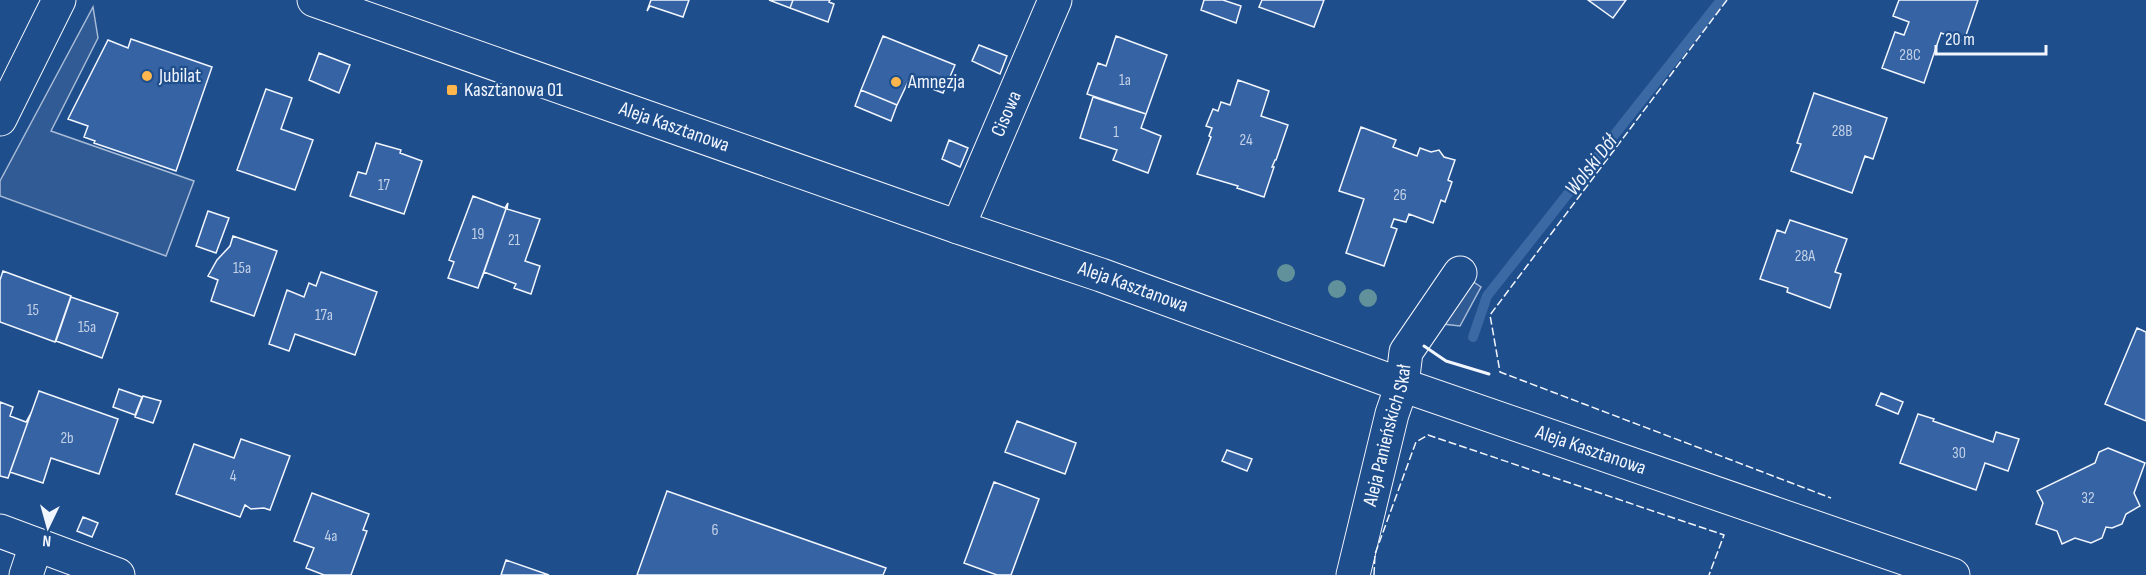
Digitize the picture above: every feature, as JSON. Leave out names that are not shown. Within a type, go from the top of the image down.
[{"type":"street","points":[[0,119],[59,0]]},
{"type":"street","name":"Aleja Kasztanowa","points":[[314,0],[958,227],[1101,275],[1402,385],[1953,575]]},
{"type":"street","name":"Cisowa","points":[[958,227],[1055,0]]},
{"type":"street","name":"Aleja Panieńskich Skał","points":[[1353,575],[1392,414],[1402,385],[1406,352],[1460,273]]},
{"type":"street","points":[[0,531],[31,560],[118,575]]},
{"type":"shaded area","points":[[93,7],[98,38],[51,131],[194,181],[166,256],[0,196],[0,181]]},
{"type":"shaded area","points":[[1460,273],[1481,287],[1460,326],[1443,324]]},
{"type":"building","points":[[651,0],[689,0],[683,17],[650,6],[647,11]]},
{"type":"building","points":[[769,0],[793,0],[790,8]]},
{"type":"building","points":[[793,0],[830,0],[829,2],[834,4],[828,22],[790,8]]},
{"type":"building","points":[[1204,0],[1223,0],[1241,6],[1236,23],[1201,10]]},
{"type":"building","points":[[1262,0],[1324,0],[1314,27],[1259,7]]},
{"type":"building","points":[[1588,0],[1626,0],[1613,18]]},
{"type":"building","points":[[1899,0],[1978,0],[1964,41],[1941,33],[1924,83],[1882,68],[1895,32],[1904,35],[1909,22],[1893,16]]},
{"type":"building","points":[[883,36],[955,65],[943,93],[909,80],[897,105],[861,90]]},
{"type":"building","points":[[1116,36],[1167,55],[1146,114],[1087,94],[1098,63],[1106,66]]},
{"type":"building","points":[[131,39],[212,67],[176,171],[94,143],[95,141],[84,137],[88,126],[68,119],[108,40],[128,48]]},
{"type":"building","points":[[979,45],[1007,56],[1000,74],[972,61]]},
{"type":"building","points":[[319,53],[350,65],[339,93],[309,80]]},
{"type":"building","points":[[1238,80],[1269,91],[1261,116],[1288,125],[1272,167],[1274,167],[1264,197],[1237,188],[1238,186],[1197,174],[1211,137],[1209,136],[1212,128],[1206,126],[1213,109],[1218,111],[1221,102],[1230,105]]},
{"type":"building","points":[[266,89],[292,98],[281,129],[313,140],[295,190],[237,170]]},
{"type":"building","points":[[861,90],[897,105],[891,121],[855,106]]},
{"type":"building","points":[[1814,93],[1887,118],[1873,159],[1865,156],[1852,193],[1791,171],[1801,144],[1797,143]]},
{"type":"building","points":[[1093,97],[1146,114],[1141,128],[1161,136],[1148,173],[1113,160],[1117,150],[1080,138]]},
{"type":"building","points":[[1361,127],[1396,140],[1393,147],[1417,156],[1420,148],[1431,152],[1439,150],[1444,157],[1455,160],[1448,180],[1452,182],[1445,202],[1441,200],[1433,223],[1409,214],[1406,222],[1394,219],[1391,227],[1397,229],[1384,266],[1346,253],[1364,199],[1339,191]]},
{"type":"building","points":[[949,140],[968,148],[960,167],[942,159]]},
{"type":"building","points":[[376,143],[401,150],[400,153],[422,161],[404,214],[350,196],[358,172],[366,174]]},
{"type":"building","points":[[473,196],[505,208],[508,203],[478,288],[448,278],[454,262],[449,260]]},
{"type":"building","points":[[508,203],[507,209],[540,219],[525,261],[540,266],[531,294],[514,288],[516,284],[484,272]]},
{"type":"building","points":[[208,211],[229,218],[216,253],[196,246]]},
{"type":"building","points":[[1790,220],[1847,239],[1835,272],[1841,274],[1830,308],[1787,292],[1788,288],[1760,279],[1777,230],[1785,233]]},
{"type":"building","points":[[233,236],[277,251],[254,316],[211,301],[218,280],[208,276],[217,260],[230,246]]},
{"type":"building","points":[[3,271],[71,296],[55,342],[0,322],[0,280]]},
{"type":"building","points":[[321,272],[377,292],[355,355],[295,334],[289,351],[269,344],[287,290],[304,297],[309,283],[316,286]]},
{"type":"building","points":[[71,297],[118,313],[102,358],[56,341]]},
{"type":"building","points":[[2137,328],[2146,332],[2146,421],[2105,404]]},
{"type":"building","points":[[119,389],[142,397],[135,415],[113,407]]},
{"type":"building","points":[[39,391],[118,419],[99,474],[51,458],[43,483],[10,472]]},
{"type":"building","points":[[1881,393],[1903,402],[1898,414],[1876,405]]},
{"type":"building","points":[[143,396],[161,401],[153,423],[135,417]]},
{"type":"building","points":[[0,402],[13,407],[10,416],[26,422],[31,413],[8,478],[0,476]]},
{"type":"building","points":[[1918,414],[1993,442],[1996,432],[2019,439],[2008,471],[1985,463],[1976,490],[1900,463]]},
{"type":"building","points":[[1017,421],[1076,443],[1065,474],[1005,452]]},
{"type":"building","points":[[241,439],[290,456],[270,510],[251,509],[245,505],[240,517],[176,494],[194,444],[234,458]]},
{"type":"building","points":[[2108,448],[2145,463],[2134,493],[2140,506],[2126,514],[2122,524],[2112,528],[2106,527],[2102,538],[2091,543],[2075,538],[2062,544],[2057,531],[2036,524],[2043,503],[2037,491],[2095,463],[2099,452]]},
{"type":"building","points":[[1227,450],[1252,459],[1247,471],[1222,461]]},
{"type":"building","points":[[994,482],[1039,499],[1011,575],[997,575],[964,563]]},
{"type":"building","points":[[667,491],[886,568],[883,575],[637,575]]},
{"type":"building","points":[[312,493],[369,514],[363,530],[367,531],[351,575],[324,575],[306,568],[314,548],[294,541]]},
{"type":"building","points":[[83,517],[98,523],[92,537],[77,531]]},
{"type":"building","points":[[506,560],[549,575],[501,575]]},
{"type":"waterway","name":"Wolski Dół","points":[[1473,337],[1487,296],[1721,0]]},
{"type":"fence","points":[[1727,0],[1490,315],[1500,372],[1831,498]]},
{"type":"fence","points":[[1374,575],[1375,554],[1416,442],[1428,435],[1724,535],[1709,575]]},
{"type":"wall","points":[[1424,346],[1446,361],[1489,374]]},
{"type":"place","name":"Jubilat","points":[[147,76]]},
{"type":"place","name":"Amnezja","points":[[896,82]]},
{"type":"place","name":"Kasztanowa 01","points":[[452,90]]}]
